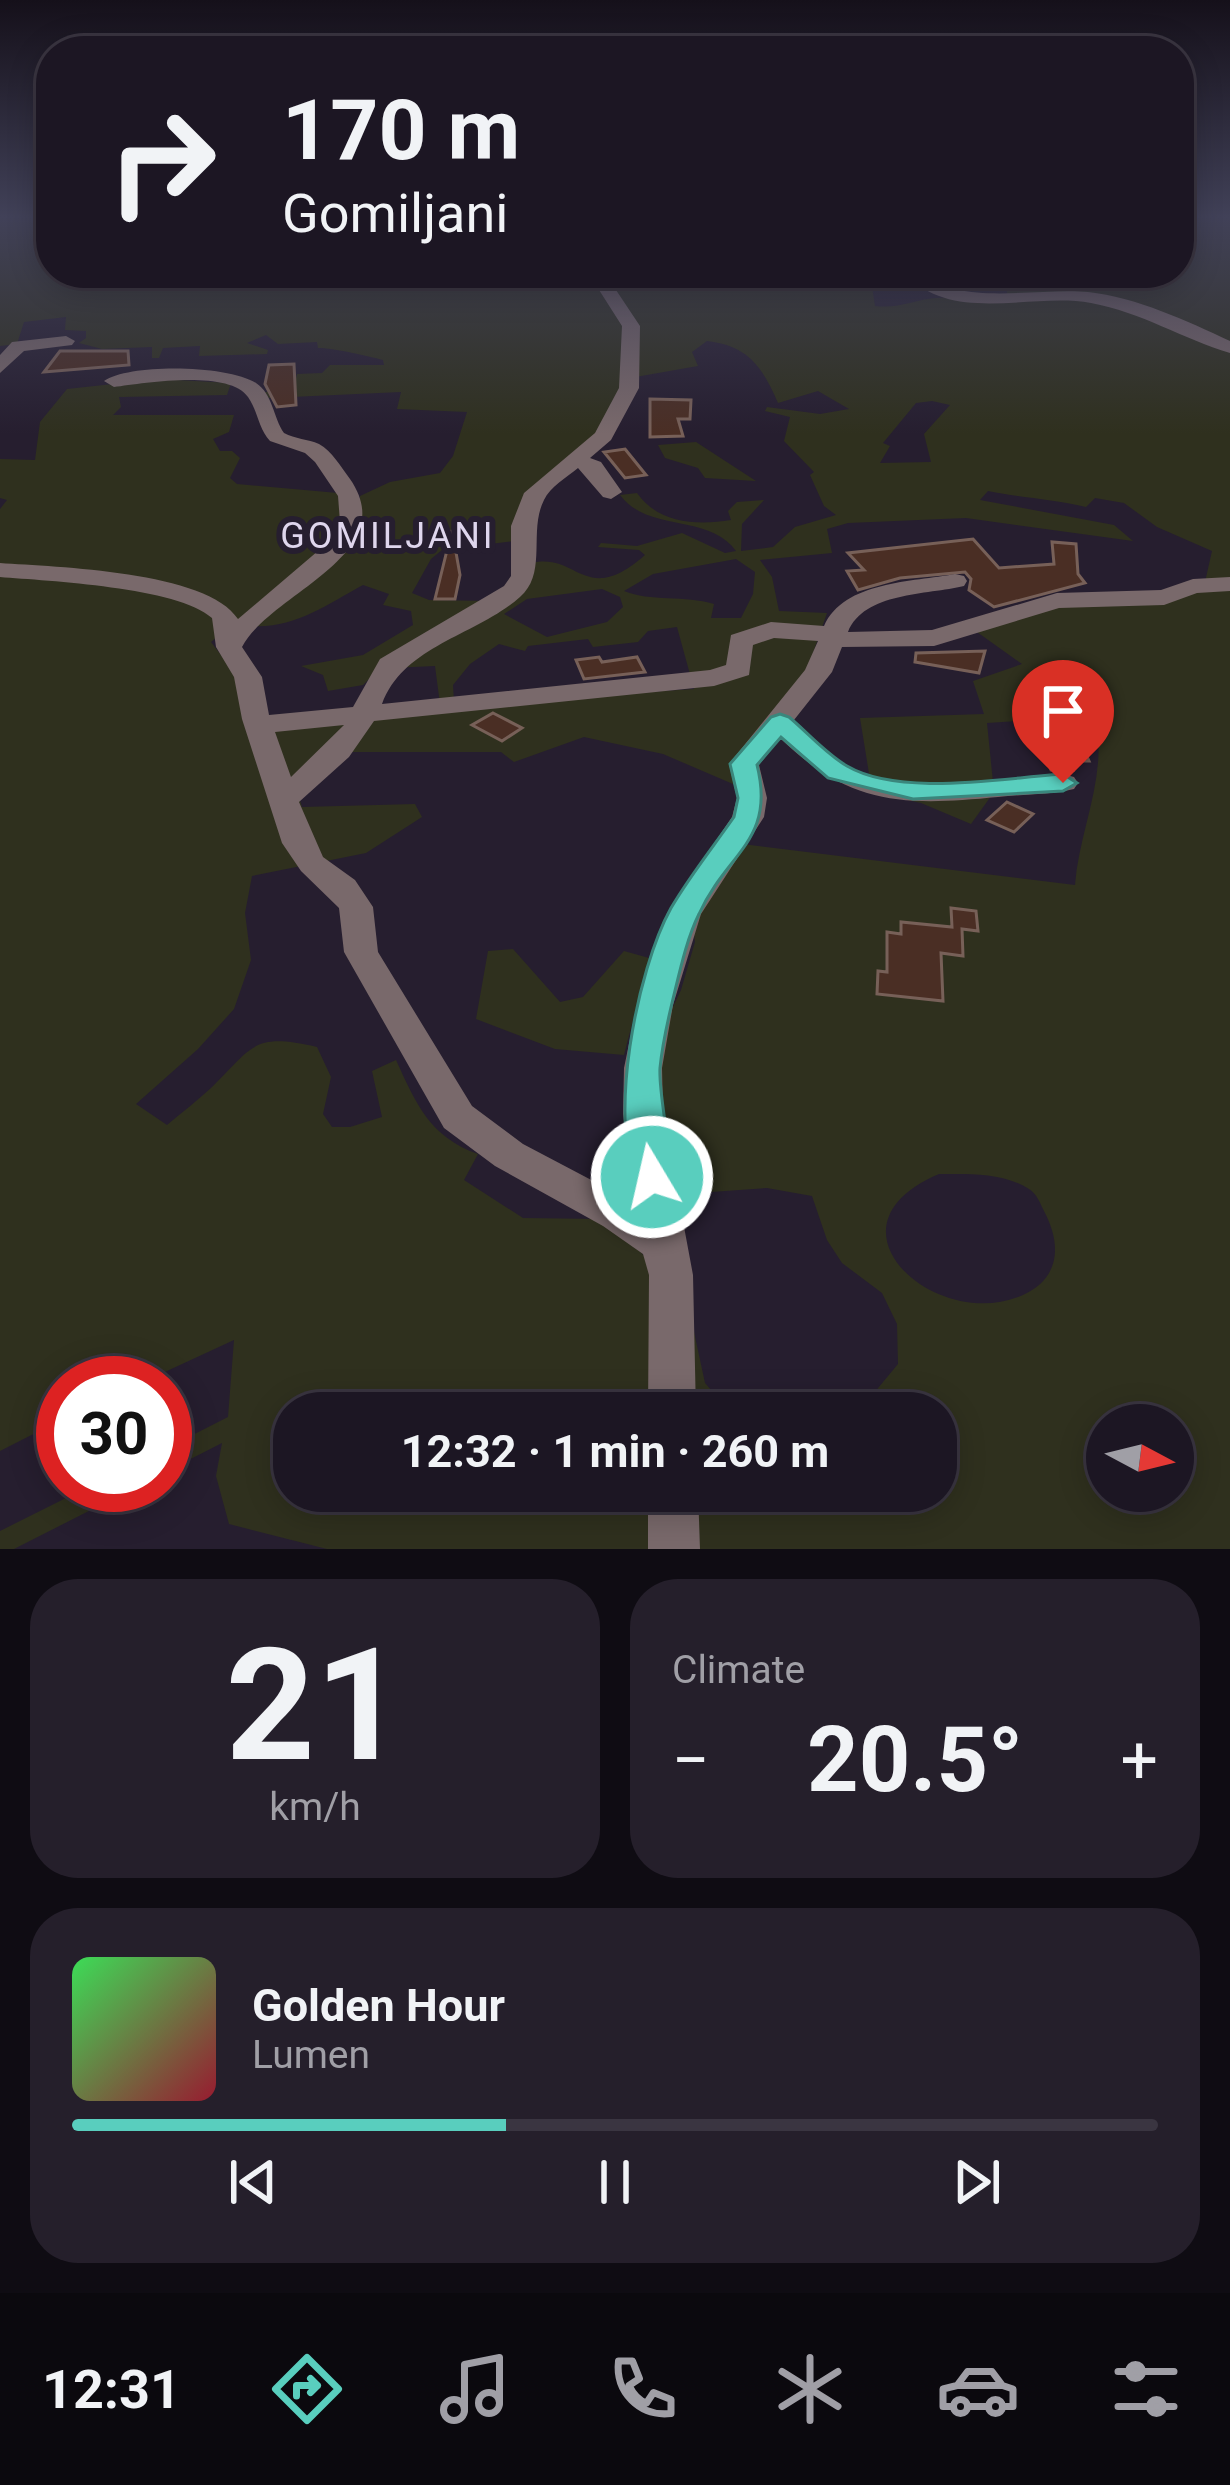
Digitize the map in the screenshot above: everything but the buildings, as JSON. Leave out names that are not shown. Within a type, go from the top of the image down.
[{"type":"street","points":[[284,799],[351,737],[364,716],[373,681],[389,665],[513,591],[523,576],[523,526],[535,494],[604,436],[629,388],[632,326],[607,289]]},
{"type":"street","points":[[935,289],[954,296],[1090,297],[1175,322],[1230,347]]},
{"type":"street","points":[[0,367],[18,346],[66,341]]},
{"type":"street","points":[[114,381],[163,376],[242,383],[260,395],[269,425],[282,441],[310,447],[348,490],[355,508],[353,525],[342,543],[232,638],[229,647],[248,677],[258,725],[305,853],[343,887],[356,907],[362,952],[458,1117],[509,1155],[618,1214],[662,1244]]},
{"type":"street","points":[[577,460],[593,467],[611,492]]},
{"type":"street","points":[[0,570],[91,579],[213,604],[232,638]]},
{"type":"street","points":[[672,1392],[670,1275],[643,1114],[643,1068],[655,1005],[684,913],[748,817],[752,798],[744,764],[818,672],[841,616],[862,601],[956,581]]},
{"type":"street","points":[[258,725],[714,678],[739,669],[740,640],[754,632],[813,632],[892,642],[934,638],[1057,602],[1164,597],[1193,586],[1230,584]]},
{"type":"street","points":[[780,722],[838,772],[868,782],[913,791],[1063,783]]},
{"type":"street","points":[[673,1512],[674,1549]]},
{"type":"green space","points":[[0,289],[872,289],[875,306],[884,307],[936,298],[989,299],[1007,295],[1007,289],[1230,289],[1230,579],[1205,582],[1212,551],[1157,527],[1124,503],[1095,498],[1086,507],[988,491],[980,500],[1114,525],[1133,541],[966,518],[848,523],[827,529],[832,553],[760,560],[772,577],[779,611],[827,613],[805,676],[733,784],[663,754],[584,737],[514,762],[501,752],[350,752],[371,720],[526,700],[694,689],[677,627],[648,631],[638,642],[593,647],[588,639],[528,646],[525,651],[499,644],[470,664],[453,685],[454,702],[440,704],[435,666],[391,668],[477,619],[532,563],[548,562],[595,578],[608,577],[645,555],[639,550],[598,547],[601,543],[637,546],[682,533],[725,553],[736,551],[710,532],[646,514],[620,495],[637,493],[667,516],[704,523],[731,520],[728,511],[737,502],[764,500],[742,524],[741,551],[773,547],[795,527],[836,515],[824,506],[810,475],[814,472],[784,441],[790,417],[765,411],[767,407],[820,414],[849,409],[818,391],[778,403],[752,360],[721,344],[707,341],[692,352],[698,366],[624,379],[597,435],[561,466],[515,541],[442,550],[431,559],[412,593],[429,600],[488,601],[384,664],[363,685],[328,691],[323,675],[301,666],[363,655],[413,625],[411,611],[383,605],[389,594],[363,585],[285,623],[234,623],[211,642],[238,677],[247,728],[349,723],[294,781],[302,807],[415,804],[422,817],[366,853],[252,876],[245,913],[251,960],[234,1009],[198,1049],[136,1104],[167,1125],[255,1046],[279,1041],[317,1047],[331,1077],[323,1114],[332,1127],[350,1127],[382,1117],[372,1071],[396,1060],[426,1117],[448,1138],[478,1154],[464,1180],[523,1218],[598,1219],[637,1248],[688,1304],[705,1383],[713,1392],[273,1392],[273,1512],[957,1512],[957,1392],[875,1392],[898,1364],[897,1324],[882,1293],[842,1263],[827,1240],[812,1196],[767,1188],[669,1195],[657,1040],[681,990],[695,942],[693,925],[742,844],[1075,885],[1096,779],[1094,716],[987,723],[994,792],[971,824],[921,803],[872,792],[860,718],[984,714],[973,681],[1022,664],[977,632],[1058,607],[1230,589],[1230,1549],[327,1549],[229,1524],[216,1476],[222,1443],[192,1458],[192,1435],[228,1417],[234,1340],[192,1359],[36,1356],[36,1433],[0,1451],[0,509],[7,500],[0,498],[0,459],[35,460],[40,422],[67,389],[159,379],[231,383],[227,395],[119,397],[121,407],[113,415],[234,415],[229,432],[213,439],[220,451],[232,451],[240,458],[230,478],[237,484],[338,493],[342,530],[360,528],[360,496],[390,482],[440,473],[453,456],[467,412],[397,409],[401,392],[269,398],[264,392],[293,391],[297,374],[322,373],[330,365],[384,365],[383,360],[318,348],[317,342],[278,344],[266,335],[247,343],[268,350],[267,354],[199,356],[200,346],[163,348],[159,358],[152,358],[152,347],[102,349],[79,343],[86,331],[65,330],[66,317],[24,322],[17,344],[0,346]],"holes":[[[916,403],[950,405],[924,434],[931,462],[880,463],[890,446],[883,443]],[[736,559],[755,572],[753,594],[741,618],[711,618],[714,604],[703,601],[624,591],[653,574]],[[602,589],[620,597],[623,607],[607,622],[547,637],[504,614],[527,599]],[[939,1174],[997,1177],[1019,1183],[1036,1196],[1055,1248],[1051,1270],[1035,1288],[990,1303],[956,1300],[926,1288],[902,1269],[888,1246],[887,1221],[903,1196]]]},
{"type":"green space","points":[[696,442],[756,481],[705,478],[698,468],[665,458],[658,445]]},
{"type":"green space","points":[[513,949],[560,1002],[583,997],[624,951],[649,958],[624,1055],[555,1049],[476,1019],[488,951]]},
{"type":"green space","points":[[38,1512],[87,1512],[14,1549],[0,1549],[0,1531]]},
{"type":"district","name":"GOMILJANI","points":[[388,536]]},
{"type":"route","points":[[652,1177],[643,1114],[643,1068],[655,1005],[684,913],[748,817],[752,798],[744,780],[744,764],[780,722],[838,772],[868,782],[913,791],[1063,783]]}]
